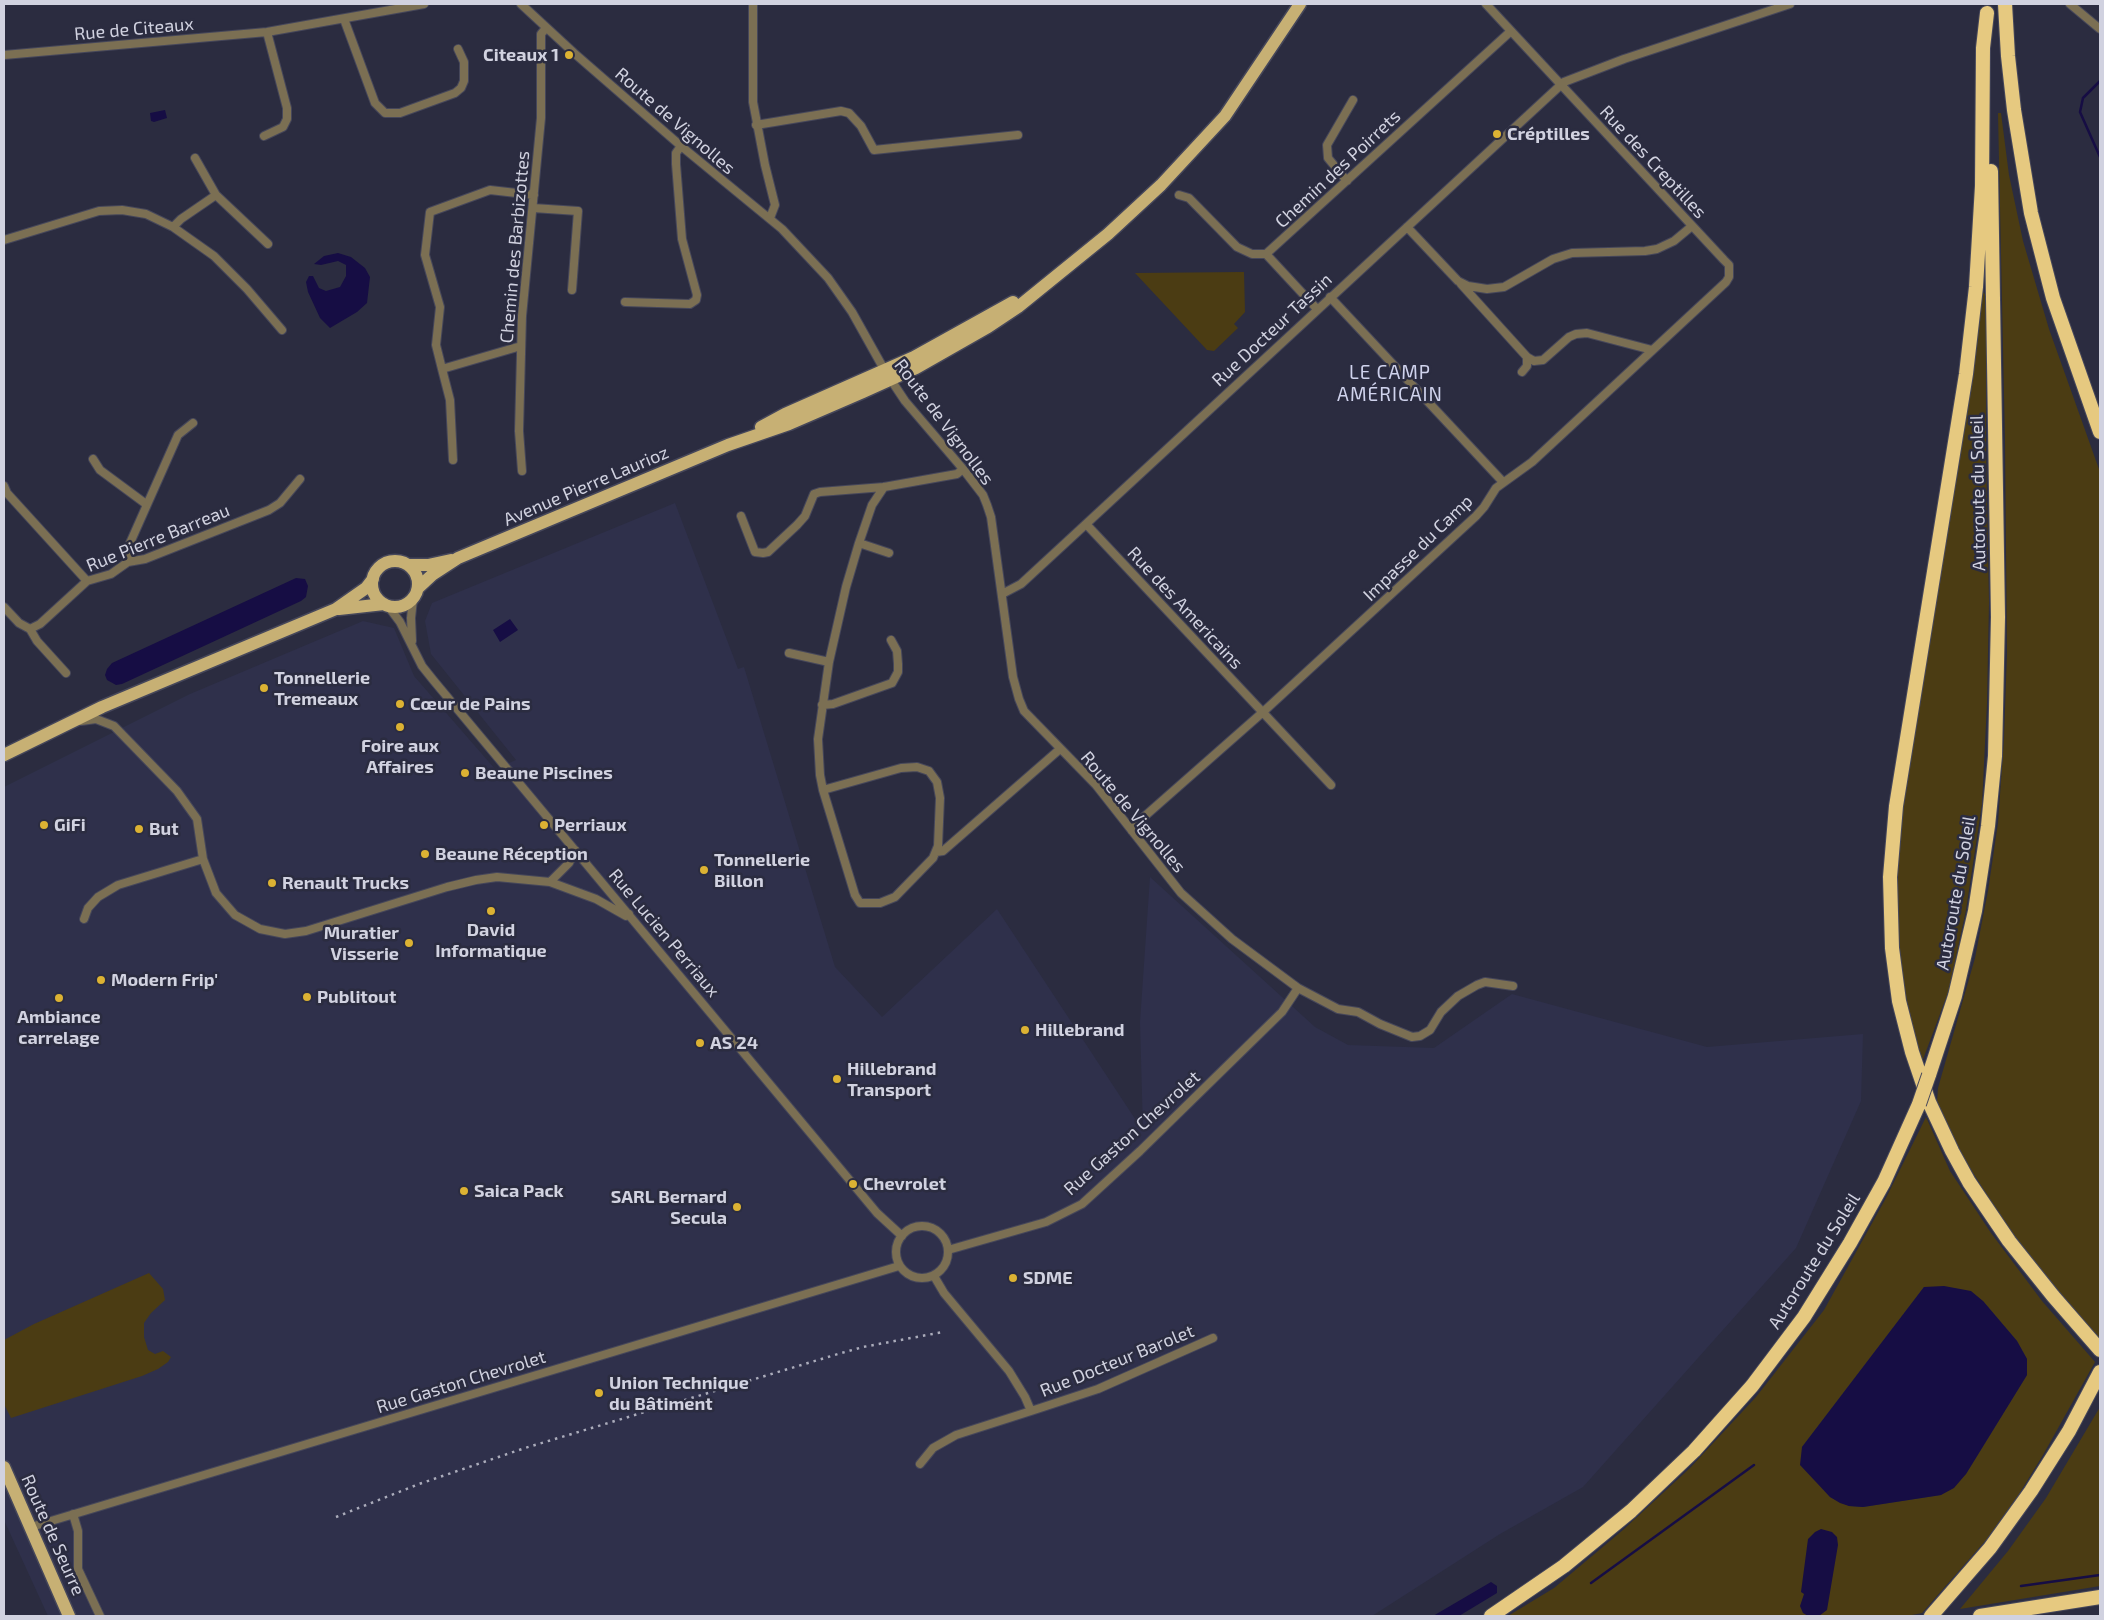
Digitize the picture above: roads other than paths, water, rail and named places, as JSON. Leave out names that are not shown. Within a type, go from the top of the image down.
[{"type":"highway","points":[[2006,4],[2008,56],[2014,110],[2031,213],[2056,306],[2100,432]]},
{"type":"highway","points":[[1987,8],[1983,48],[1982,186],[1976,287],[1966,374],[1896,806],[1890,877],[1892,948],[1899,1001],[1912,1052],[1929,1102],[1952,1151],[1969,1182],[2009,1240],[2053,1296],[2100,1350]]},
{"type":"highway","name":"Autoroute du Soleil","points":[[1491,1616],[1564,1566],[1632,1511],[1694,1450],[1752,1386],[1804,1316],[1850,1243],[1887,1174],[1918,1104],[1955,996],[1977,903],[1990,808],[1996,730],[1998,583],[1987,8]]},
{"type":"highway","points":[[1931,1616],[1962,1582],[2031,1491],[2069,1430],[2098,1376]]},
{"type":"highway","points":[[1980,1616],[2100,1597]]},
{"type":"main road","name":"Avenue Pierre Laurioz","points":[[415,593],[432,575],[458,558],[728,445],[788,424],[988,327],[1018,308],[1108,234],[1162,185],[1225,116],[1300,4]]},
{"type":"main road","name":"Avenue Pierre Laurioz","points":[[408,565],[428,564],[458,558]]},
{"type":"main road","points":[[4,755],[142,690],[336,609],[358,595],[385,564],[396,562],[408,565],[414,571],[417,579],[415,593],[401,606],[386,605],[336,609]]},
{"type":"main road","points":[[373,579],[374,593],[386,605]]},
{"type":"main road","name":"Route de Seurre","points":[[4,1467],[70,1616]]},
{"type":"street","name":"Rue de Citeaux","points":[[4,55],[267,32],[424,4]]},
{"type":"street","name":"Route de Vignolles","points":[[522,4],[546,28],[681,146],[770,218],[828,278],[852,312],[888,375],[909,407],[963,469],[982,495],[991,516],[1013,677],[1024,711],[1096,786],[1164,873],[1194,905],[1238,944],[1296,986],[1338,1009],[1358,1012],[1380,1024],[1412,1037],[1420,1036],[1430,1030],[1441,1012],[1458,996],[1477,985],[1485,982],[1513,986]]},
{"type":"street","points":[[752,4],[753,102],[756,125],[775,205],[770,218]]},
{"type":"street","points":[[1486,4],[1561,84]]},
{"type":"street","name":"Rue Docteur Tassin","points":[[1002,594],[1021,584],[1561,84],[1624,59],[1790,4]]},
{"type":"street","points":[[2070,4],[2100,29]]},
{"type":"street","points":[[344,19],[375,103],[385,113],[400,113],[454,93],[461,88],[464,81],[464,62],[458,49]]},
{"type":"street","name":"Chemin des Barbizottes","points":[[522,471],[519,431],[522,316],[541,118],[541,34],[546,28]]},
{"type":"street","name":"Chemin des Poirrets","points":[[1266,254],[1511,31]]},
{"type":"street","points":[[264,136],[283,127],[287,119],[287,108],[267,32]]},
{"type":"street","name":"Rue des Creptilles","points":[[1561,84],[1724,260]]},
{"type":"street","points":[[1347,181],[1328,158],[1327,145],[1353,100]]},
{"type":"street","points":[[756,125],[841,111],[855,117],[874,150],[1018,135]]},
{"type":"street","points":[[625,302],[690,304],[696,300],[697,295],[682,239],[676,164],[676,153],[681,146]]},
{"type":"street","points":[[195,158],[216,196],[268,244]]},
{"type":"street","points":[[453,460],[450,400],[436,345],[440,306],[425,255],[430,212],[490,190],[534,195]]},
{"type":"street","points":[[1179,195],[1189,198],[1237,247],[1252,254],[1266,254],[1317,309]]},
{"type":"street","points":[[173,227],[181,219],[216,196]]},
{"type":"street","points":[[533,208],[578,211],[572,290]]},
{"type":"street","points":[[4,240],[85,214],[113,209],[132,210],[146,214],[173,227],[206,250],[231,272],[282,330]]},
{"type":"street","points":[[1458,281],[1478,289],[1504,287],[1553,259],[1572,254],[1657,249],[1674,241],[1692,226]]},
{"type":"street","points":[[1407,227],[1527,357],[1534,361],[1543,360],[1569,337],[1576,334],[1587,334],[1652,350]]},
{"type":"street","name":"Impasse du Camp","points":[[1132,831],[1137,823],[1263,712],[1476,516],[1496,488],[1532,462],[1726,282],[1730,271],[1724,260]]},
{"type":"street","points":[[1330,297],[1503,482]]},
{"type":"street","points":[[442,369],[521,346]]},
{"type":"street","points":[[1522,372],[1527,366],[1527,357]]},
{"type":"street","points":[[128,562],[130,543],[178,435],[193,424]]},
{"type":"street","points":[[93,458],[100,470],[146,504]]},
{"type":"street","points":[[741,516],[755,552],[763,554],[768,552],[805,516],[814,494],[884,487],[957,474],[963,469]]},
{"type":"street","name":"Rue Pierre Barreau","points":[[30,629],[40,624],[87,582],[111,574],[128,562],[145,559],[269,510],[280,503],[300,479]]},
{"type":"street","points":[[4,486],[7,493],[87,582]]},
{"type":"street","points":[[823,790],[901,768],[918,767],[929,771],[937,782],[940,798],[936,852],[925,868],[888,901],[860,903],[855,895],[823,790],[820,775],[818,739],[829,662],[846,587],[859,543],[872,505],[884,487]]},
{"type":"street","name":"Rue des Americains","points":[[1086,524],[1331,785]]},
{"type":"street","points":[[859,543],[889,553]]},
{"type":"street","name":"Rue Lucien Perriaux","points":[[412,643],[411,618],[415,593]]},
{"type":"street","name":"Rue Lucien Perriaux","points":[[386,605],[400,622],[422,666],[434,681],[877,1213],[902,1236]]},
{"type":"street","points":[[4,607],[19,623],[30,629],[37,642],[66,673]]},
{"type":"street","points":[[822,705],[833,704],[892,683],[898,672],[898,664],[897,651],[891,640]]},
{"type":"street","points":[[789,653],[829,662]]},
{"type":"street","points":[[69,723],[102,720],[114,726],[189,805],[198,819],[203,859],[216,893],[235,914],[255,927],[284,934],[306,931],[447,887],[476,880],[518,878],[550,882],[596,899],[621,914],[626,916],[629,914]]},
{"type":"street","points":[[936,852],[943,851],[1060,749]]},
{"type":"street","points":[[550,882],[569,862],[576,850]]},
{"type":"street","points":[[84,919],[88,908],[98,897],[118,885],[191,861],[203,859]]},
{"type":"street","name":"Rue Gaston Chevrolet","points":[[948,1250],[1046,1222],[1082,1204],[1140,1151],[1274,1019],[1296,986]]},
{"type":"street","points":[[925,1226],[940,1234],[948,1250],[945,1265],[934,1276],[926,1278],[911,1276],[899,1266],[896,1250],[902,1236],[916,1227],[925,1226]]},
{"type":"street","name":"Rue Gaston Chevrolet","points":[[31,1527],[899,1266]]},
{"type":"street","name":"Rue Docteur Barolet","points":[[934,1276],[944,1294],[1009,1371],[1025,1397],[1031,1412]]},
{"type":"street","name":"Rue Docteur Barolet","points":[[920,1464],[933,1448],[956,1435],[1098,1389],[1213,1338]]},
{"type":"street","points":[[73,1514],[78,1531],[78,1569],[100,1616]]},
{"type":"waterway","points":[[2100,81],[2083,98],[2080,112],[2100,157]]},
{"type":"waterway","points":[[1591,1583],[1754,1465]]},
{"type":"waterway","points":[[2021,1586],[2100,1575]]},
{"type":"railway","points":[[336,1517],[419,1484],[525,1448],[863,1347],[943,1332]]},
{"type":"place","name":"Citeaux 1","points":[[569,55]]},
{"type":"place","name":"Créptilles","points":[[1497,134]]},
{"type":"place","name":"Tonnellerie Tremeaux","points":[[264,688]]},
{"type":"place","name":"Cœur de Pains","points":[[400,704]]},
{"type":"place","name":"Foire aux Affaires","points":[[400,727]]},
{"type":"place","name":"Beaune Piscines","points":[[465,773]]},
{"type":"place","name":"GiFi","points":[[44,825]]},
{"type":"place","name":"Perriaux","points":[[544,825]]},
{"type":"place","name":"But","points":[[139,829]]},
{"type":"place","name":"Beaune Réception","points":[[425,854]]},
{"type":"place","name":"Tonnellerie Billon","points":[[704,870]]},
{"type":"place","name":"Renault Trucks","points":[[272,883]]},
{"type":"place","name":"David Informatique","points":[[491,911]]},
{"type":"place","name":"Muratier Visserie","points":[[409,943]]},
{"type":"place","name":"Modern Frip'","points":[[101,980]]},
{"type":"place","name":"Publitout","points":[[307,997]]},
{"type":"place","name":"Ambiance carrelage","points":[[59,998]]},
{"type":"place","name":"Hillebrand","points":[[1025,1030]]},
{"type":"place","name":"AS 24","points":[[700,1043]]},
{"type":"place","name":"Hillebrand Transport","points":[[837,1079]]},
{"type":"place","name":"Chevrolet","points":[[853,1184]]},
{"type":"place","name":"Saica Pack","points":[[464,1191]]},
{"type":"place","name":"SARL Bernard Secula","points":[[737,1207]]},
{"type":"place","name":"SDME","points":[[1013,1278]]},
{"type":"place","name":"Union Technique du Bâtiment","points":[[599,1393]]},
{"type":"district","name":"LE CAMP AMÉRICAIN","points":[[1390,384]]}]
